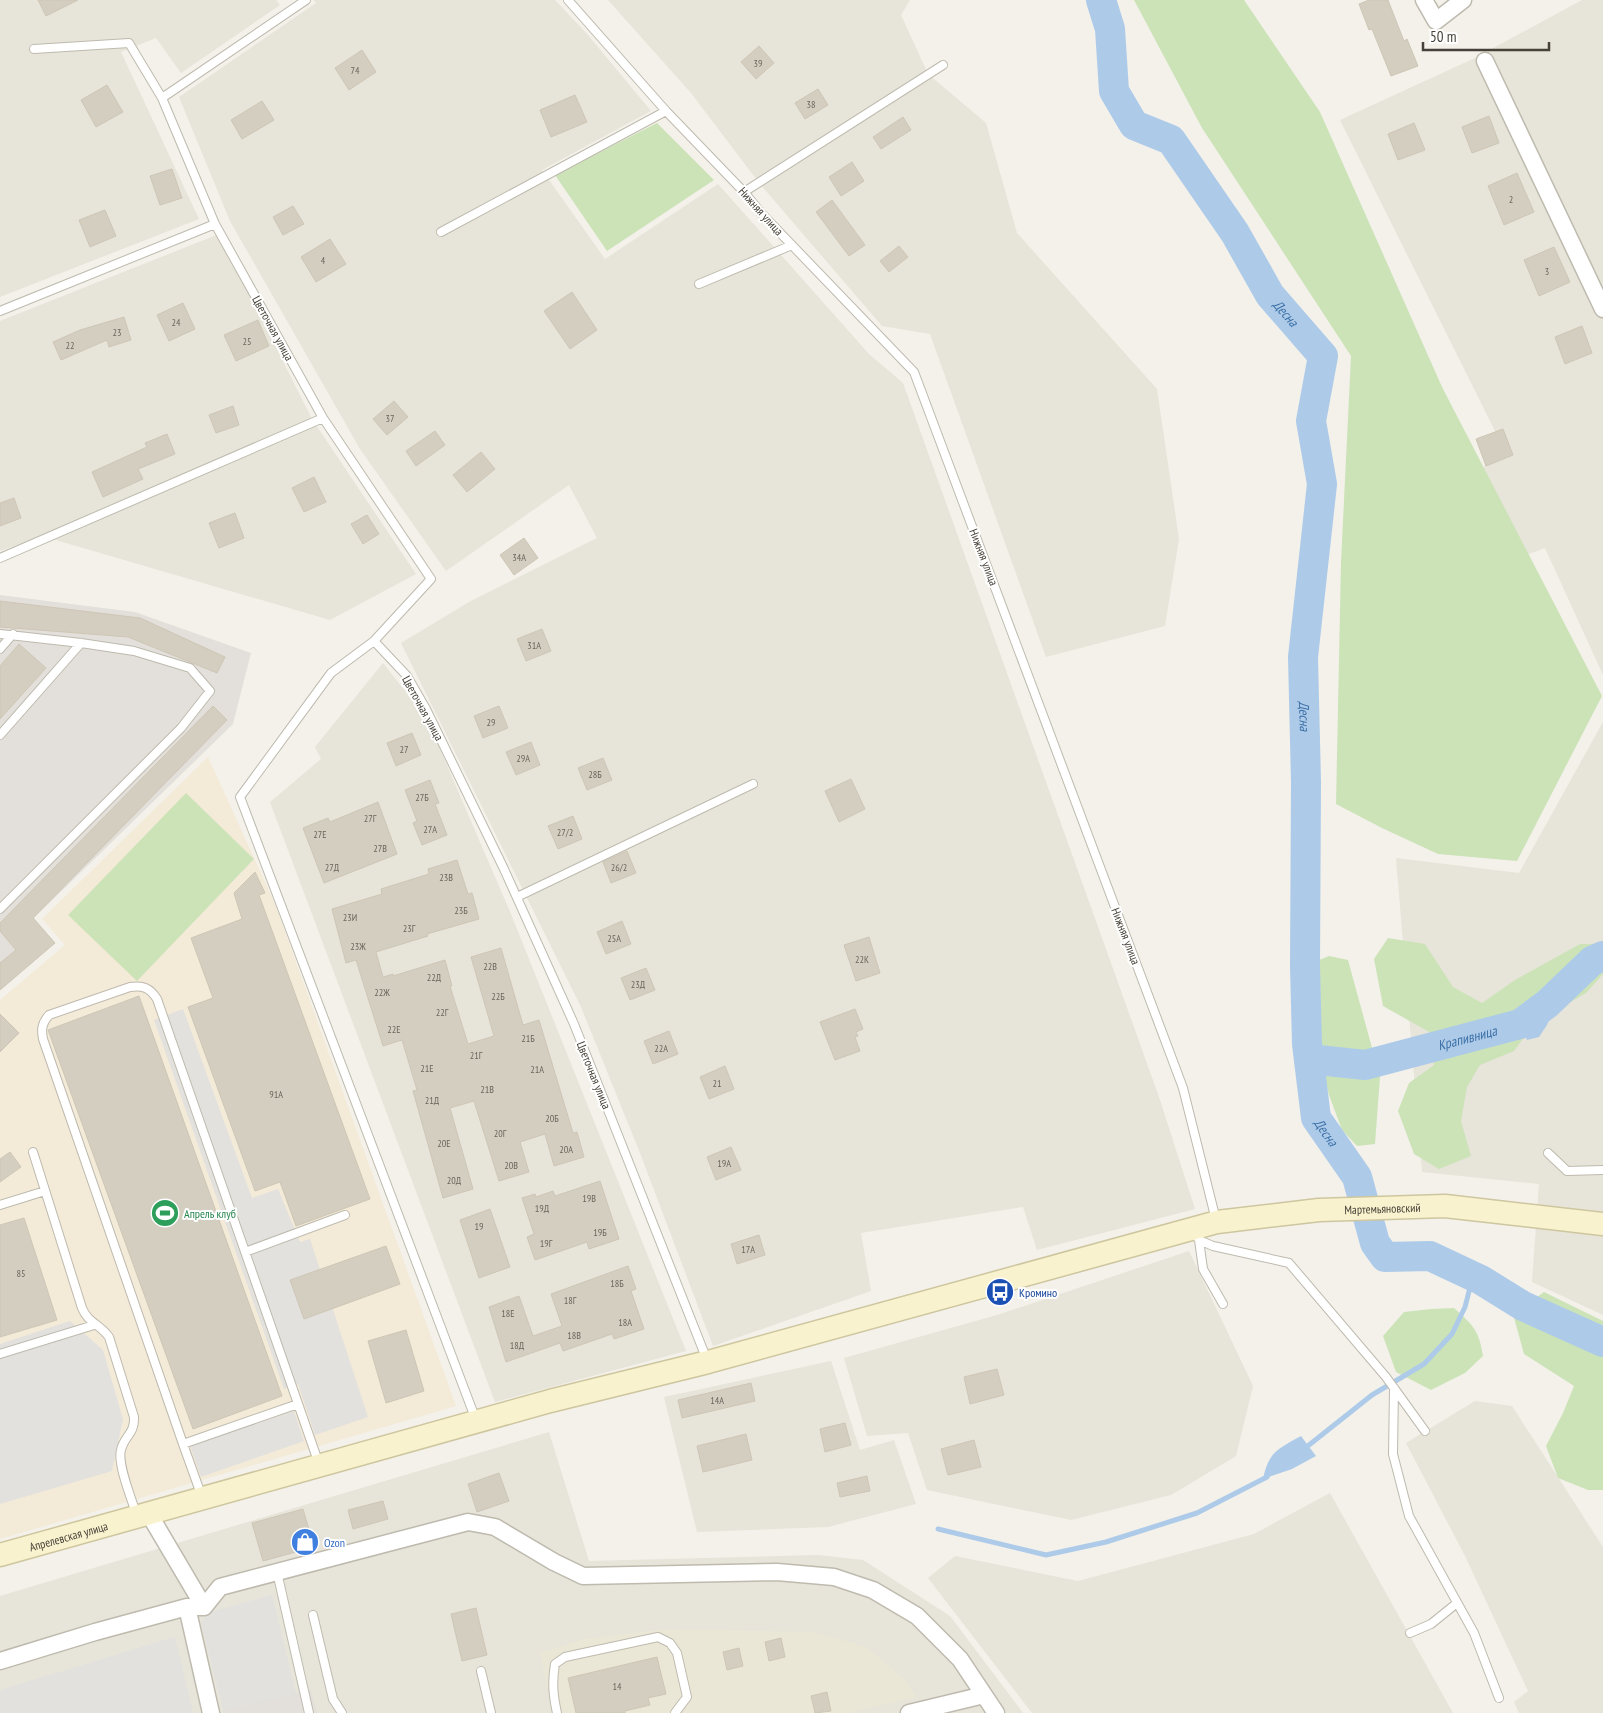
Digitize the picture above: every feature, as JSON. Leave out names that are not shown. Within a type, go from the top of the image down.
[{"type":"street","points":[[1424,0],[1436,20],[1463,0]]},
{"type":"street","points":[[1485,61],[1603,309]]},
{"type":"street","name":"Мартемьяновский","points":[[708,1362],[1195,1234],[1217,1222],[1319,1210],[1445,1206],[1603,1224]]},
{"type":"street","name":"Апрелевская улица","points":[[0,1555],[550,1401],[708,1362]]},
{"type":"street","points":[[143,1516],[204,1607]]},
{"type":"street","points":[[204,1607],[220,1587],[468,1522],[495,1527],[554,1562],[583,1576],[777,1572],[834,1577],[873,1590],[917,1616],[960,1659],[996,1713]]},
{"type":"street","points":[[0,1661],[95,1632],[187,1607],[204,1607]]},
{"type":"street","points":[[187,1607],[211,1713]]},
{"type":"street","points":[[909,1713],[984,1695]]},
{"type":"lane","points":[[162,98],[306,0]]},
{"type":"lane","name":"Нижняя улица","points":[[568,0],[666,111],[914,372],[1182,1088],[1217,1222]]},
{"type":"lane","name":"Цветочная улица","points":[[34,49],[129,43],[162,98],[215,224],[323,418],[431,579],[374,641],[407,676],[426,709],[517,898],[574,1024],[708,1362]]},
{"type":"lane","points":[[744,192],[943,65]]},
{"type":"lane","points":[[441,232],[666,111]]},
{"type":"lane","points":[[0,311],[215,224]]},
{"type":"lane","points":[[699,284],[792,245]]},
{"type":"lane","points":[[0,558],[323,418]]},
{"type":"lane","points":[[0,634],[81,642],[134,650],[190,668],[210,690],[181,728],[0,910]]},
{"type":"lane","points":[[0,649],[13,634]]},
{"type":"lane","points":[[374,641],[331,673],[240,797],[477,1422]]},
{"type":"lane","points":[[0,735],[81,642]]},
{"type":"lane","points":[[517,898],[753,784]]},
{"type":"lane","points":[[203,1499],[42,1039],[42,1024],[49,1015],[130,986],[145,987],[157,999],[320,1466]]},
{"type":"lane","points":[[33,1152],[82,1308],[87,1317],[109,1336],[134,1417],[133,1430],[122,1445],[120,1457],[143,1516]]},
{"type":"lane","points":[[1548,1153],[1567,1170],[1603,1170]]},
{"type":"lane","points":[[0,1205],[45,1191]]},
{"type":"lane","points":[[245,1252],[345,1215]]},
{"type":"lane","points":[[1195,1234],[1203,1269],[1223,1304]]},
{"type":"lane","points":[[1195,1234],[1213,1246],[1290,1263],[1386,1377],[1425,1431]]},
{"type":"lane","points":[[0,1354],[94,1324]]},
{"type":"lane","points":[[1394,1388],[1393,1454],[1409,1516],[1474,1633],[1499,1698]]},
{"type":"lane","points":[[183,1444],[298,1404]]},
{"type":"lane","points":[[277,1572],[309,1713]]},
{"type":"lane","points":[[1410,1633],[1431,1624],[1457,1602]]},
{"type":"lane","points":[[313,1616],[333,1700],[342,1713]]},
{"type":"lane","points":[[557,1713],[552,1682],[555,1664],[565,1658],[658,1637],[670,1643],[677,1653],[687,1697],[675,1713]]},
{"type":"lane","points":[[481,1671],[489,1713]]},
{"type":"shaded area","points":[[0,0],[276,0],[280,5],[181,73],[156,38],[121,52],[199,219],[0,297]]},
{"type":"shaded area","points":[[314,0],[555,0],[588,35],[651,111],[542,170],[605,259],[718,184],[869,354],[903,383],[1159,1097],[1195,1209],[1037,1250],[1023,1207],[861,1233],[871,1291],[713,1346],[640,1153],[581,1007],[401,643],[469,602],[597,538],[569,485],[446,571],[360,449],[230,221],[179,97],[316,3]]},
{"type":"shaded area","points":[[608,0],[910,0],[901,15],[928,74],[986,123],[1017,233],[1157,389],[1179,539],[1165,626],[1046,657],[930,334],[882,326],[760,184],[691,93]]},
{"type":"shaded area","points":[[1582,0],[1603,0],[1603,675],[1545,548],[1483,571],[1452,511],[1501,443],[1340,120],[1475,58]]},
{"type":"shaded area","points":[[219,234],[312,419],[416,574],[330,620],[42,536],[0,551],[0,321]]},
{"type":"shaded area","points":[[0,595],[135,612],[251,653],[233,724],[34,918],[55,943],[0,990]]},
{"type":"shaded area","points":[[383,663],[427,719],[511,914],[686,1351],[495,1402],[270,802],[321,759],[315,747]]},
{"type":"shaded area","points":[[1603,722],[1603,1315],[1532,1282],[1539,1184],[1422,1172],[1396,858],[1519,873]]},
{"type":"shaded area","points":[[208,757],[275,904],[456,1406],[0,1539],[0,1000],[65,945],[42,919]]},
{"type":"shaded area","points":[[183,1009],[252,1198],[278,1189],[300,1242],[310,1239],[368,1417],[315,1435],[298,1384],[284,1389],[154,1020]]},
{"type":"shaded area","points":[[1189,1251],[1253,1386],[1236,1456],[1171,1495],[1071,1520],[927,1490],[908,1433],[867,1436],[844,1358],[997,1315]]},
{"type":"shaded area","points":[[70,1321],[103,1350],[123,1419],[112,1471],[0,1504],[0,1344]]},
{"type":"shaded area","points":[[831,1361],[860,1450],[894,1440],[916,1504],[828,1527],[697,1532],[664,1397]]},
{"type":"shaded area","points":[[1475,1401],[1512,1406],[1603,1547],[1603,1713],[1519,1713],[1514,1702],[1528,1691],[1465,1556],[1406,1443]]},
{"type":"shaded area","points":[[294,1411],[304,1441],[201,1477],[190,1446]]},
{"type":"shaded area","points":[[549,1432],[589,1561],[818,1555],[863,1560],[950,1616],[1023,1713],[0,1713],[0,1596]]},
{"type":"shaded area","points":[[1330,1493],[1453,1713],[1032,1713],[928,1578],[955,1556],[1078,1581],[1254,1534]]},
{"type":"shaded area","points":[[272,1595],[296,1694],[223,1710],[201,1623],[208,1613]]},
{"type":"shaded area","points":[[666,1629],[812,1632],[839,1639],[865,1647],[880,1658],[906,1681],[916,1697],[848,1713],[553,1713],[540,1653],[583,1639]]},
{"type":"shaded area","points":[[175,1637],[193,1713],[0,1713],[0,1690]]},
{"type":"shaded area","points":[[311,1690],[317,1713],[224,1713],[223,1710]]},
{"type":"green space","points":[[1134,0],[1244,0],[1320,112],[1442,387],[1602,696],[1517,861],[1438,854],[1336,804],[1341,562],[1351,356],[1202,128]]},
{"type":"green space","points":[[657,123],[714,180],[607,251],[555,175]]},
{"type":"green space","points":[[186,793],[254,859],[137,981],[68,915]]},
{"type":"green space","points":[[1388,938],[1425,944],[1453,987],[1482,1003],[1515,980],[1580,944],[1603,944],[1603,974],[1586,993],[1550,1014],[1530,1029],[1514,1051],[1480,1065],[1467,1087],[1461,1121],[1471,1156],[1439,1169],[1414,1154],[1398,1111],[1409,1083],[1434,1065],[1431,1033],[1383,1006],[1374,959]]},
{"type":"green space","points":[[1329,956],[1348,960],[1380,1077],[1375,1144],[1357,1146],[1342,1130],[1329,1095],[1315,1038],[1312,963]]},
{"type":"green space","points":[[1544,1292],[1603,1321],[1603,1490],[1588,1490],[1558,1478],[1546,1446],[1574,1386],[1524,1354],[1513,1314]]},
{"type":"green space","points":[[1454,1308],[1474,1329],[1483,1356],[1465,1373],[1431,1390],[1396,1372],[1383,1336],[1404,1312]]},
{"type":"water","points":[[1537,1003],[1547,1004],[1550,1013],[1549,1021],[1539,1037],[1527,1040],[1520,1024],[1527,1010]]},
{"type":"water","points":[[1301,1436],[1316,1456],[1292,1469],[1263,1479],[1268,1462],[1276,1452]]},
{"type":"building","points":[[38,0],[78,0],[46,16]]},
{"type":"building","points":[[1369,0],[1388,0],[1404,41],[1407,39],[1418,66],[1391,76],[1372,29],[1369,30],[1359,4]]},
{"type":"building","points":[[759,46],[774,63],[756,79],[741,62]]},
{"type":"building","points":[[362,50],[376,72],[349,90],[335,68]]},
{"type":"building","points":[[107,85],[123,112],[96,127],[81,100]]},
{"type":"building","points":[[818,89],[828,105],[805,119],[795,103]]},
{"type":"building","points":[[575,95],[587,122],[551,137],[540,110]]},
{"type":"building","points":[[262,101],[274,120],[242,139],[231,120]]},
{"type":"building","points":[[1489,116],[1499,143],[1472,153],[1462,127]]},
{"type":"building","points":[[903,117],[911,130],[881,149],[873,137]]},
{"type":"building","points":[[1414,123],[1425,150],[1398,160],[1388,134]]},
{"type":"building","points":[[852,162],[864,181],[841,196],[829,177]]},
{"type":"building","points":[[172,169],[182,198],[160,205],[150,176]]},
{"type":"building","points":[[1517,173],[1534,212],[1504,225],[1488,186]]},
{"type":"building","points":[[832,200],[865,245],[849,256],[816,212]]},
{"type":"building","points":[[293,206],[304,224],[283,235],[273,217]]},
{"type":"building","points":[[105,210],[116,236],[90,247],[79,220]]},
{"type":"building","points":[[330,239],[346,264],[316,282],[301,257]]},
{"type":"building","points":[[899,246],[908,257],[889,272],[880,261]]},
{"type":"building","points":[[1554,247],[1570,282],[1539,296],[1524,260]]},
{"type":"building","points":[[572,292],[597,330],[570,349],[544,311]]},
{"type":"building","points":[[183,303],[195,329],[169,341],[157,315]]},
{"type":"building","points":[[124,317],[131,340],[109,347],[107,340],[61,360],[53,342],[80,330]]},
{"type":"building","points":[[258,320],[269,346],[236,361],[224,335]]},
{"type":"building","points":[[1582,326],[1592,353],[1565,364],[1555,337]]},
{"type":"building","points":[[394,401],[408,417],[387,435],[373,419]]},
{"type":"building","points":[[233,406],[239,425],[216,433],[209,415]]},
{"type":"building","points":[[1503,429],[1513,455],[1486,466],[1476,439]]},
{"type":"building","points":[[435,431],[445,445],[416,466],[406,451]]},
{"type":"building","points":[[167,434],[175,454],[138,469],[143,479],[103,497],[92,472],[147,447],[145,443]]},
{"type":"building","points":[[481,452],[495,469],[467,492],[453,475]]},
{"type":"building","points":[[314,477],[326,502],[304,512],[292,488]]},
{"type":"building","points":[[14,498],[21,518],[0,526],[0,503]]},
{"type":"building","points":[[235,513],[244,538],[219,548],[209,523]]},
{"type":"building","points":[[367,515],[379,534],[363,544],[351,524]]},
{"type":"building","points":[[524,538],[538,558],[514,575],[500,555]]},
{"type":"building","points":[[0,601],[140,618],[225,657],[217,673],[128,637],[0,627]]},
{"type":"building","points":[[542,629],[551,651],[526,661],[517,639]]},
{"type":"building","points":[[19,644],[46,668],[0,719],[0,666]]},
{"type":"building","points":[[213,706],[227,720],[33,918],[55,943],[0,990],[0,963],[16,950],[0,931],[0,923]]},
{"type":"building","points":[[499,706],[508,728],[483,738],[474,716]]},
{"type":"building","points":[[412,733],[421,755],[396,766],[387,743]]},
{"type":"building","points":[[531,742],[540,765],[516,775],[506,752]]},
{"type":"building","points":[[603,758],[612,780],[587,790],[578,768]]},
{"type":"building","points":[[851,779],[865,809],[839,822],[825,791]]},
{"type":"building","points":[[430,780],[439,803],[435,804],[447,835],[422,845],[413,823],[417,821],[405,790]]},
{"type":"building","points":[[378,802],[397,854],[324,883],[303,828],[328,818],[330,822]]},
{"type":"building","points":[[573,816],[582,839],[558,849],[548,826]]},
{"type":"building","points":[[627,851],[636,873],[611,883],[603,862]]},
{"type":"building","points":[[457,860],[468,894],[472,893],[479,919],[427,934],[428,936],[376,952],[383,977],[393,974],[393,976],[445,960],[452,986],[450,986],[468,1044],[494,1036],[471,957],[501,948],[523,1025],[539,1020],[573,1133],[577,1132],[584,1157],[554,1166],[545,1134],[520,1142],[529,1172],[499,1181],[474,1101],[450,1108],[473,1189],[443,1198],[413,1091],[417,1090],[402,1040],[383,1046],[356,960],[346,963],[332,909],[382,894],[381,889],[429,874],[428,869]]},
{"type":"building","name":"Апрель клуб","points":[[255,872],[265,893],[259,895],[370,1199],[296,1226],[280,1182],[255,1191],[188,1007],[213,998],[191,938],[242,919],[234,893]]},
{"type":"building","points":[[622,921],[631,944],[606,954],[597,932]]},
{"type":"building","points":[[869,937],[880,973],[856,981],[844,945]]},
{"type":"building","points":[[646,968],[655,990],[630,1000],[621,978]]},
{"type":"building","name":"Апрель клуб","points":[[139,996],[282,1396],[193,1429],[48,1030]]},
{"type":"building","points":[[855,1009],[863,1029],[856,1032],[858,1036],[855,1037],[860,1051],[835,1060],[820,1022]]},
{"type":"building","points":[[0,1014],[19,1033],[0,1052]]},
{"type":"building","points":[[669,1031],[678,1054],[653,1064],[644,1041]]},
{"type":"building","points":[[725,1066],[734,1089],[709,1099],[700,1077]]},
{"type":"building","points":[[731,1147],[741,1170],[716,1180],[707,1157]]},
{"type":"building","points":[[10,1152],[21,1167],[0,1182],[0,1159]]},
{"type":"building","points":[[600,1181],[619,1239],[589,1249],[587,1242],[535,1260],[527,1237],[534,1234],[522,1198],[535,1194],[536,1197],[553,1191],[555,1196]]},
{"type":"building","points":[[490,1209],[510,1267],[479,1278],[460,1220]]},
{"type":"building","points":[[24,1218],[57,1320],[0,1337],[0,1225]]},
{"type":"building","points":[[759,1235],[765,1255],[737,1264],[731,1244]]},
{"type":"building","points":[[386,1246],[400,1284],[304,1319],[290,1280]]},
{"type":"building","points":[[628,1266],[636,1289],[631,1291],[644,1329],[614,1339],[612,1334],[563,1351],[560,1343],[506,1362],[489,1307],[519,1296],[533,1336],[562,1326],[551,1294]]},
{"type":"building","points":[[406,1330],[424,1391],[386,1403],[368,1341]]},
{"type":"building","points":[[997,1369],[1004,1395],[970,1404],[964,1377]]},
{"type":"building","points":[[751,1383],[755,1401],[682,1418],[678,1400]]},
{"type":"building","points":[[845,1423],[851,1445],[825,1452],[820,1429]]},
{"type":"building","points":[[746,1434],[752,1460],[703,1472],[697,1446]]},
{"type":"building","points":[[974,1440],[981,1467],[948,1475],[941,1449]]},
{"type":"building","points":[[499,1473],[509,1501],[477,1512],[468,1484]]},
{"type":"building","points":[[867,1476],[870,1491],[840,1497],[837,1483]]},
{"type":"building","points":[[383,1501],[388,1519],[353,1529],[348,1510]]},
{"type":"building","points":[[303,1509],[314,1547],[263,1561],[252,1523]]},
{"type":"building","points":[[476,1608],[487,1655],[462,1661],[451,1614]]},
{"type":"building","points":[[781,1638],[785,1657],[769,1661],[765,1642]]},
{"type":"building","points":[[739,1648],[743,1666],[727,1670],[723,1652]]},
{"type":"building","points":[[657,1657],[666,1694],[648,1698],[650,1705],[625,1711],[625,1713],[576,1713],[568,1678]]},
{"type":"building","points":[[827,1692],[831,1711],[815,1713],[811,1696]]},
{"type":"waterway","name":"Десна","points":[[1101,0],[1110,29],[1114,91],[1134,125],[1171,140],[1235,233],[1270,295],[1323,356],[1311,421],[1322,484],[1303,657],[1306,782],[1305,966],[1307,1044],[1316,1118],[1357,1177],[1375,1243],[1385,1257],[1430,1256],[1481,1280],[1523,1306],[1603,1342]]},
{"type":"waterway","name":"Крапивница","points":[[1309,1059],[1365,1065],[1520,1024],[1547,1004],[1592,961],[1603,956]]},
{"type":"waterway","points":[[1304,1449],[1372,1395],[1424,1364],[1452,1334],[1465,1307],[1473,1276]]},
{"type":"waterway","points":[[938,1529],[1046,1555],[1106,1542],[1197,1513],[1267,1477]]},
{"type":"place","name":"Апрель клуб","points":[[165,1213]]},
{"type":"place","name":"Кромино","points":[[1000,1292]]},
{"type":"place","name":"Ozon","points":[[305,1542]]}]
